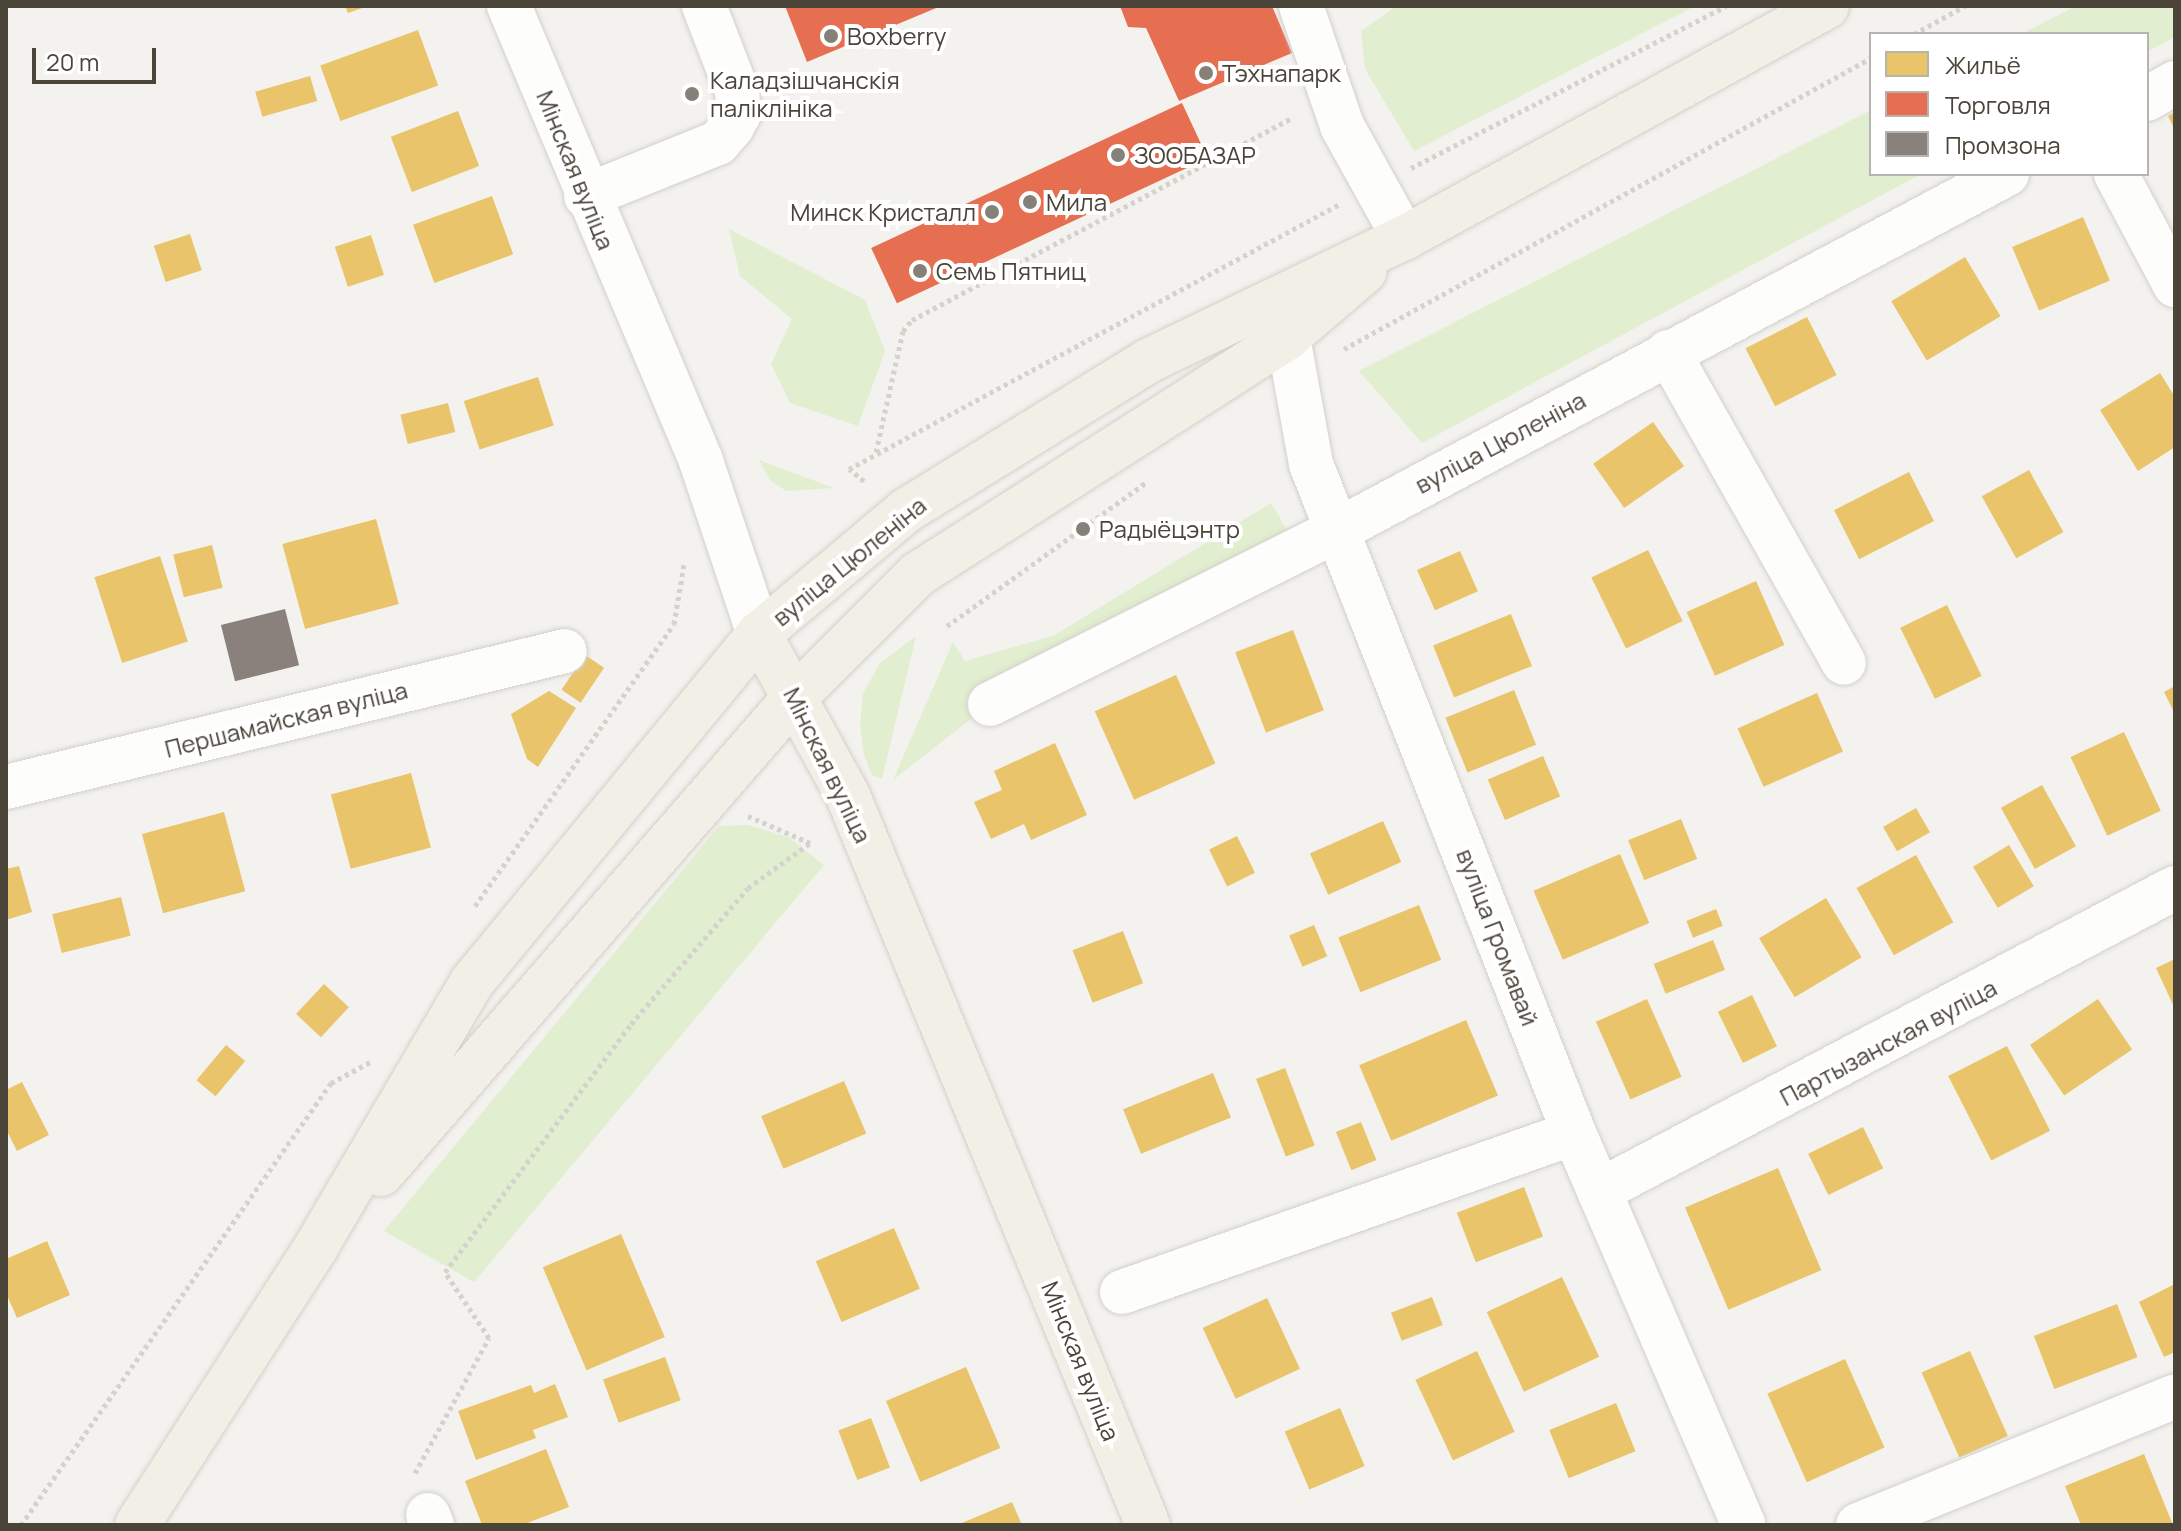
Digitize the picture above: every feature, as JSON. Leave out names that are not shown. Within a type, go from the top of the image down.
[{"type":"main road","name":"вуліца Цюленіна","points":[[316,1247],[472,982],[759,634],[907,510],[1148,361],[1404,238],[1827,6]]},
{"type":"main road","name":"вуліца Цюленіна","points":[[316,1247],[796,696],[918,574],[1292,357],[1404,238]]},
{"type":"main road","name":"Мінская вуліца","points":[[759,634],[796,696],[860,822],[1148,1525]]},
{"type":"main road","points":[[137,1525],[316,1247]]},
{"type":"street","name":"Мінская вуліца","points":[[509,6],[586,196],[701,461],[759,634]]},
{"type":"street","points":[[586,196],[718,143],[732,127],[739,114],[737,91],[704,6]]},
{"type":"street","points":[[1301,6],[1342,126],[1348,195],[1404,238]]},
{"type":"street","points":[[2149,98],[2175,83]]},
{"type":"street","name":"вуліца Цюленіна","points":[[990,704],[1338,530],[2003,176]]},
{"type":"street","points":[[2117,176],[2175,285]]},
{"type":"street","points":[[1668,352],[1844,663]]},
{"type":"street","name":"вуліца Громавай","points":[[1292,357],[1311,464],[1574,1133],[1744,1525]]},
{"type":"street","name":"Першамайская вуліца","points":[[6,787],[565,651]]},
{"type":"street","name":"Партызанская вуліца","points":[[1599,1191],[2175,888]]},
{"type":"street","points":[[1122,1292],[1574,1133]]},
{"type":"street","points":[[1858,1525],[2175,1396]]},
{"type":"path","points":[[864,481],[849,469],[1348,195],[1726,6]]},
{"type":"path","points":[[1918,32],[1965,6]]},
{"type":"path","points":[[1292,357],[1869,59]]},
{"type":"path","points":[[876,453],[903,331],[912,320],[1294,116],[1301,130]]},
{"type":"path","points":[[947,626],[1157,475]]},
{"type":"path","points":[[468,915],[674,624],[684,564]]},
{"type":"path","points":[[430,1520],[415,1473],[489,1338],[445,1272],[651,1002],[748,888],[810,843],[745,815]]},
{"type":"path","points":[[21,1525],[331,1083],[369,1065],[377,1052]]},
{"type":"green space","points":[[1397,6],[1695,6],[1414,151],[1365,69],[1361,31]]},
{"type":"green space","points":[[2076,6],[2175,6],[2175,37],[2149,51],[2149,32],[2025,32]]},
{"type":"green space","points":[[1869,111],[1869,176],[1917,176],[1422,443],[1359,371]]},
{"type":"green space","points":[[729,229],[865,300],[885,351],[858,426],[790,403],[771,364],[792,319],[740,276]]},
{"type":"green space","points":[[759,460],[834,488],[786,491],[770,480]]},
{"type":"green space","points":[[1271,503],[1297,547],[990,704],[893,780],[953,642],[965,661],[1053,636]]},
{"type":"green space","points":[[916,636],[882,779],[872,775],[864,755],[860,726],[863,694],[879,664]]},
{"type":"green space","points":[[748,825],[788,837],[824,865],[474,1282],[384,1231],[719,826]]},
{"type":"building: Жильё","points":[[345,6],[368,6],[348,13]]},
{"type":"building: Жильё","points":[[418,30],[438,85],[340,121],[320,66]]},
{"type":"building: Жильё","points":[[310,76],[317,101],[262,117],[255,92]]},
{"type":"building: Жильё","points":[[458,111],[479,166],[412,192],[391,137]]},
{"type":"building: Жильё","points":[[2175,112],[2175,130],[2168,116]]},
{"type":"building: Жильё","points":[[492,196],[513,254],[434,283],[413,225]]},
{"type":"building: Жильё","points":[[2083,217],[2110,281],[2039,311],[2012,247]]},
{"type":"building: Жильё","points":[[190,234],[202,270],[166,282],[154,246]]},
{"type":"building: Жильё","points":[[371,235],[384,275],[348,287],[335,247]]},
{"type":"building: Жильё","points":[[1965,257],[2001,316],[1927,360],[1891,301]]},
{"type":"building: Жильё","points":[[1807,317],[1837,375],[1775,406],[1746,348]]},
{"type":"building: Жильё","points":[[2160,373],[2175,397],[2175,447],[2138,471],[2100,410]]},
{"type":"building: Жильё","points":[[538,377],[554,426],[480,450],[464,401]]},
{"type":"building: Жильё","points":[[448,403],[455,432],[408,444],[400,415]]},
{"type":"building: Жильё","points":[[1653,422],[1684,466],[1624,508],[1593,464]]},
{"type":"building: Жильё","points":[[2029,470],[2063,532],[2016,558],[1982,496]]},
{"type":"building: Жильё","points":[[1909,472],[1934,521],[1859,559],[1834,510]]},
{"type":"building: Жильё","points":[[376,519],[399,604],[305,629],[282,544]]},
{"type":"building: Жильё","points":[[212,545],[223,588],[184,597],[173,555]]},
{"type":"building: Жильё","points":[[1648,550],[1683,621],[1626,649],[1591,578]]},
{"type":"building: Жильё","points":[[1460,551],[1478,591],[1435,610],[1417,570]]},
{"type":"building: Жильё","points":[[160,556],[188,642],[122,663],[94,577]]},
{"type":"building: Жильё","points":[[1756,581],[1784,645],[1715,676],[1687,612]]},
{"type":"building: Жильё","points":[[1947,605],[1982,676],[1935,699],[1900,628]]},
{"type":"building: Жильё","points":[[1511,614],[1532,666],[1454,697],[1433,645]]},
{"type":"building: Жильё","points":[[1293,630],[1324,710],[1266,733],[1235,652]]},
{"type":"building: Жильё","points":[[585,655],[604,668],[581,703],[562,690]]},
{"type":"building: Жильё","points":[[1176,675],[1215,764],[1134,800],[1095,711]]},
{"type":"building: Жильё","points":[[2175,686],[2175,714],[2164,692]]},
{"type":"building: Жильё","points":[[1514,690],[1536,745],[1467,772],[1445,718]]},
{"type":"building: Жильё","points":[[549,691],[576,708],[538,767],[527,759],[511,714]]},
{"type":"building: Жильё","points":[[1817,693],[1843,751],[1764,787],[1738,728]]},
{"type":"building: Жильё","points":[[2124,732],[2161,811],[2107,836],[2071,757]]},
{"type":"building: Жильё","points":[[1055,743],[1087,815],[1031,840],[1024,824],[991,839],[974,802],[1002,790],[994,771]]},
{"type":"building: Жильё","points":[[1543,756],[1560,797],[1505,820],[1488,779]]},
{"type":"building: Жильё","points":[[411,773],[431,847],[351,869],[331,794]]},
{"type":"building: Жильё","points":[[2042,785],[2076,846],[2035,869],[2001,808]]},
{"type":"building: Жильё","points":[[1916,808],[1930,832],[1897,851],[1883,827]]},
{"type":"building: Жильё","points":[[224,812],[245,891],[163,913],[142,834]]},
{"type":"building: Жильё","points":[[1681,819],[1697,859],[1644,880],[1628,840]]},
{"type":"building: Жильё","points":[[1383,821],[1401,862],[1328,895],[1310,854]]},
{"type":"building: Жильё","points":[[1237,836],[1255,873],[1227,886],[1209,850]]},
{"type":"building: Жильё","points":[[2009,845],[2034,886],[1998,908],[1973,867]]},
{"type":"building: Жильё","points":[[1620,854],[1649,923],[1563,960],[1533,891]]},
{"type":"building: Жильё","points":[[1916,855],[1953,922],[1894,955],[1857,888]]},
{"type":"building: Жильё","points":[[19,866],[32,912],[6,920],[6,869]]},
{"type":"building: Жильё","points":[[121,897],[131,936],[62,953],[52,914]]},
{"type":"building: Жильё","points":[[1826,898],[1862,957],[1795,997],[1759,938]]},
{"type":"building: Жильё","points":[[1419,905],[1441,960],[1360,992],[1338,938]]},
{"type":"building: Жильё","points":[[1716,909],[1723,926],[1693,938],[1686,921]]},
{"type":"building: Жильё","points":[[1314,925],[1327,956],[1302,967],[1289,936]]},
{"type":"building: Жильё","points":[[1123,931],[1143,983],[1093,1003],[1073,950]]},
{"type":"building: Жильё","points":[[1713,940],[1725,970],[1666,994],[1654,964]]},
{"type":"building: Жильё","points":[[2175,959],[2175,1009],[2156,968]]},
{"type":"building: Жильё","points":[[324,984],[349,1007],[321,1037],[296,1014]]},
{"type":"building: Жильё","points":[[1752,995],[1777,1046],[1743,1063],[1718,1012]]},
{"type":"building: Жильё","points":[[1647,999],[1682,1077],[1630,1099],[1596,1022]]},
{"type":"building: Жильё","points":[[2098,999],[2132,1050],[2064,1095],[2030,1045]]},
{"type":"building: Жильё","points":[[1466,1020],[1498,1095],[1391,1141],[1359,1065]]},
{"type":"building: Жильё","points":[[226,1045],[245,1061],[216,1096],[196,1080]]},
{"type":"building: Жильё","points":[[2007,1046],[2050,1131],[1991,1161],[1948,1076]]},
{"type":"building: Жильё","points":[[1285,1068],[1315,1145],[1286,1157],[1256,1079]]},
{"type":"building: Жильё","points":[[1213,1073],[1231,1118],[1141,1154],[1123,1109]]},
{"type":"building: Жильё","points":[[844,1081],[866,1133],[783,1169],[761,1116]]},
{"type":"building: Жильё","points":[[22,1082],[49,1135],[17,1151],[6,1129],[6,1090]]},
{"type":"building: Жильё","points":[[1361,1122],[1376,1160],[1351,1170],[1336,1132]]},
{"type":"building: Жильё","points":[[1863,1127],[1883,1168],[1828,1195],[1808,1154]]},
{"type":"building: Жильё","points":[[1778,1168],[1821,1270],[1728,1310],[1685,1207]]},
{"type":"building: Жильё","points":[[1524,1187],[1543,1236],[1476,1262],[1457,1213]]},
{"type":"building: Жильё","points":[[894,1228],[920,1289],[842,1322],[816,1261]]},
{"type":"building: Жильё","points":[[621,1234],[665,1337],[587,1370],[543,1267]]},
{"type":"building: Жильё","points":[[47,1241],[70,1295],[17,1318],[6,1293],[6,1259]]},
{"type":"building: Жильё","points":[[1562,1277],[1599,1357],[1524,1392],[1487,1312]]},
{"type":"building: Жильё","points":[[2175,1284],[2175,1352],[2164,1357],[2139,1302]]},
{"type":"building: Жильё","points":[[1432,1297],[1443,1325],[1402,1341],[1391,1313]]},
{"type":"building: Жильё","points":[[1267,1298],[1300,1369],[1236,1399],[1203,1328]]},
{"type":"building: Жильё","points":[[2117,1304],[2137,1357],[2054,1389],[2034,1336]]},
{"type":"building: Жильё","points":[[1477,1351],[1515,1432],[1453,1460],[1415,1380]]},
{"type":"building: Жильё","points":[[1970,1351],[2008,1436],[1959,1458],[1922,1373]]},
{"type":"building: Жильё","points":[[665,1357],[681,1400],[619,1423],[603,1380]]},
{"type":"building: Жильё","points":[[1845,1359],[1884,1448],[1807,1482],[1767,1394]]},
{"type":"building: Жильё","points":[[966,1367],[1000,1448],[920,1482],[886,1401]]},
{"type":"building: Жильё","points":[[555,1384],[568,1417],[533,1430],[536,1438],[476,1460],[458,1411],[531,1385],[534,1393]]},
{"type":"building: Жильё","points":[[1616,1403],[1635,1451],[1569,1478],[1549,1430]]},
{"type":"building: Жильё","points":[[1340,1408],[1365,1466],[1309,1489],[1285,1431]]},
{"type":"building: Жильё","points":[[871,1418],[890,1467],[857,1480],[838,1431]]},
{"type":"building: Жильё","points":[[546,1449],[569,1507],[522,1525],[482,1525],[465,1481]]},
{"type":"building: Жильё","points":[[2144,1454],[2173,1525],[2081,1525],[2065,1486]]},
{"type":"building: Жильё","points":[[1012,1502],[1022,1525],[957,1525]]},
{"type":"building: Торговля","points":[[785,6],[941,6],[807,62]]},
{"type":"building: Торговля","name":"Тэхнапарк","points":[[1120,6],[1272,6],[1292,53],[1179,101],[1146,28],[1128,27]]},
{"type":"building: Торговля","points":[[1182,103],[1208,158],[897,303],[871,248]]},
{"type":"building: Промзона","points":[[285,609],[299,665],[235,681],[221,625]]},
{"type":"place","name":"Boxberry","points":[[831,36]]},
{"type":"place","name":"Тэхнапарк","points":[[1206,73]]},
{"type":"place","name":"Каладзішчанскія паліклініка","points":[[692,94]]},
{"type":"place","name":"ЗООБАЗАР","points":[[1118,155]]},
{"type":"place","name":"Мила","points":[[1030,202]]},
{"type":"place","name":"Минск Кристалл","points":[[992,212]]},
{"type":"place","name":"Семь Пятниц","points":[[920,271]]},
{"type":"place","name":"Радыёцэнтр","points":[[1083,529]]}]
